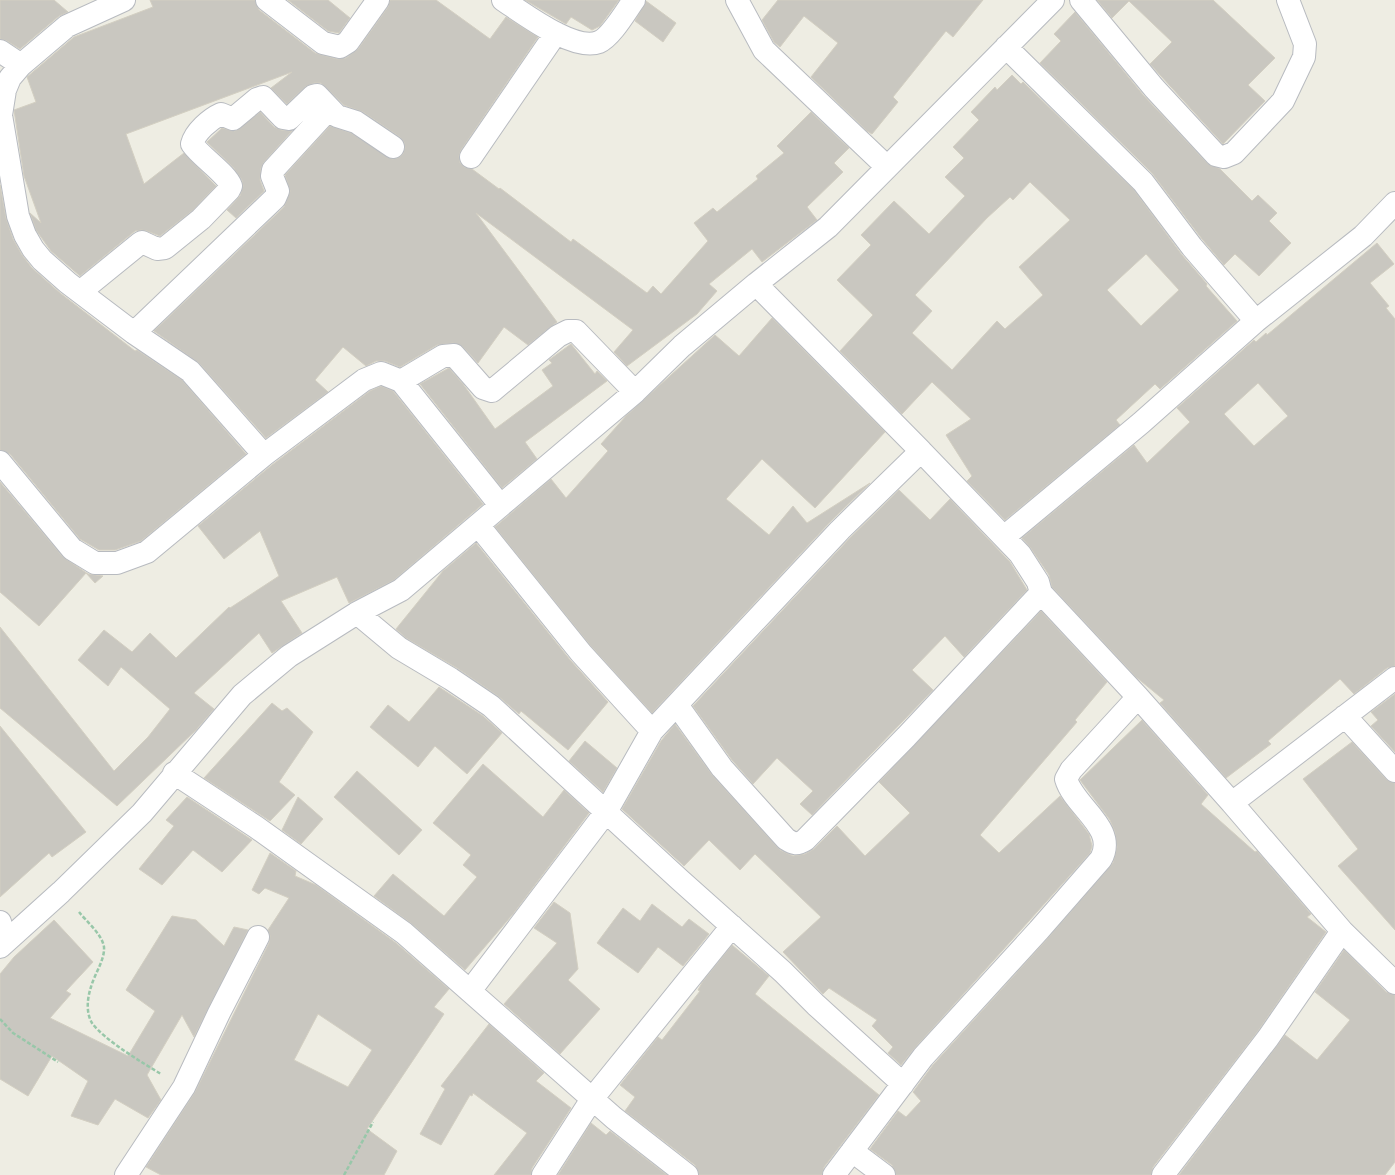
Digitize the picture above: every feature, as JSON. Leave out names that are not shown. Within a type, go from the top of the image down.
[{"type":"street","points":[[124,0],[67,26],[21,65],[10,78],[5,90],[1,115],[18,216],[33,249],[42,260],[80,292],[134,333],[190,371],[264,455]]},
{"type":"street","points":[[267,0],[323,43],[340,47],[348,42],[378,0]]},
{"type":"street","points":[[503,0],[556,33],[572,41],[588,43],[599,42],[610,33],[634,0]]},
{"type":"street","points":[[737,0],[764,50],[887,167]]},
{"type":"street","points":[[2,937],[61,892],[142,813],[242,694],[289,656],[357,613],[401,590],[478,525],[500,504],[635,392],[682,346],[756,284],[828,227],[1053,0]]},
{"type":"street","points":[[1081,0],[1159,94],[1216,155],[1224,157],[1234,153],[1283,100],[1304,58],[1305,44],[1288,0]]},
{"type":"street","points":[[470,157],[556,33]]},
{"type":"street","points":[[1006,47],[1143,182],[1192,247],[1256,321]]},
{"type":"street","points":[[0,51],[21,65]]},
{"type":"street","points":[[80,292],[142,242],[157,248],[165,248],[201,219],[229,190],[231,186],[229,180],[207,161],[192,144],[195,136],[215,117],[221,114],[233,119],[260,97],[264,98],[286,119],[290,119],[315,95],[342,118],[356,122],[393,146]]},
{"type":"street","points":[[134,333],[276,198],[278,191],[272,176],[273,170],[330,109]]},
{"type":"street","points":[[1004,537],[1141,423],[1256,321],[1363,236],[1395,203]]},
{"type":"street","points":[[756,284],[1004,537],[1027,564],[1038,582],[1041,593],[1138,697],[1342,931],[1395,983]]},
{"type":"street","points":[[401,381],[443,356],[454,356],[483,388],[492,391],[558,336],[568,331],[576,331],[635,392]]},
{"type":"street","points":[[0,462],[72,549],[95,563],[117,562],[147,552],[264,455],[364,380],[381,373],[401,381],[500,504]]},
{"type":"street","points":[[470,991],[606,812],[652,730],[840,530],[921,451]]},
{"type":"street","points":[[478,525],[581,653],[652,730]]},
{"type":"street","points":[[676,705],[722,768],[786,840],[799,844],[805,840],[901,743],[1041,593]]},
{"type":"street","points":[[357,613],[398,648],[451,679],[491,706],[732,926],[902,1084]]},
{"type":"street","points":[[1232,803],[1395,678]]},
{"type":"street","points":[[834,1175],[923,1057],[1039,930],[1101,859],[1106,847],[1104,835],[1066,779],[1071,770],[1138,697]]},
{"type":"street","points":[[1345,716],[1395,771]]},
{"type":"street","points":[[174,774],[256,828],[404,933],[592,1099],[687,1175]]},
{"type":"street","points":[[543,1175],[592,1099],[732,926]]},
{"type":"street","points":[[1163,1175],[1268,1038],[1342,931]]},
{"type":"street","points":[[126,1175],[184,1087],[219,1013],[258,937]]},
{"type":"street","points":[[852,1151],[884,1175]]},
{"type":"path","points":[[61,892],[92,927],[104,946],[103,954],[88,1001],[88,1012],[92,1022],[98,1029],[134,1058],[184,1087]]},
{"type":"path","points":[[0,1019],[13,1034],[58,1062]]},
{"type":"path","points":[[344,1175],[373,1122]]},
{"type":"building","points":[[0,0],[54,0],[68,12],[59,16],[20,49],[7,41],[0,39]]},
{"type":"building","points":[[150,0],[255,0],[259,10],[315,53],[337,59],[346,58],[358,49],[388,7],[390,0],[436,0],[490,39],[506,17],[538,37],[461,150],[459,156],[460,163],[464,167],[472,169],[499,189],[500,188],[571,242],[573,239],[647,293],[653,286],[661,294],[708,241],[694,223],[713,208],[717,212],[758,179],[756,176],[784,153],[777,146],[811,112],[849,148],[834,163],[843,172],[807,207],[817,220],[762,262],[752,249],[709,284],[717,291],[697,314],[627,366],[614,352],[633,330],[476,213],[557,322],[528,345],[504,327],[478,363],[463,347],[453,343],[437,345],[400,367],[385,361],[376,361],[366,366],[343,347],[315,380],[328,392],[266,438],[199,363],[154,331],[284,207],[290,191],[285,175],[330,126],[351,133],[392,159],[398,158],[403,154],[405,148],[404,142],[400,137],[363,112],[344,105],[321,83],[314,83],[305,87],[287,104],[271,88],[292,72],[126,134],[144,184],[184,153],[216,186],[193,210],[160,236],[147,231],[135,231],[80,276],[51,251],[36,230],[30,213],[41,223],[24,176],[14,110],[36,102],[27,77],[74,37],[153,7]]},
{"type":"building","points":[[288,0],[328,0],[350,18],[339,33],[328,31]]},
{"type":"building","points":[[525,0],[619,0],[600,26],[592,30],[571,17],[566,24]]},
{"type":"building","points":[[778,0],[983,0],[953,37],[946,31],[893,97],[898,102],[872,134],[867,131],[811,77],[838,43],[804,16],[780,47],[774,42],[762,20]]},
{"type":"building","points":[[1097,0],[1213,0],[1275,58],[1248,85],[1265,101],[1223,144],[1150,64],[1172,42],[1129,1],[1112,18]]},
{"type":"building","points":[[646,1],[676,23],[663,42],[635,21]]},
{"type":"building","points":[[1075,12],[1144,96],[1207,163],[1220,169],[1252,201],[1258,195],[1277,213],[1269,221],[1291,243],[1259,276],[1235,254],[1224,265],[1202,239],[1152,173],[1040,63],[1061,41],[1054,34]]},
{"type":"building","points":[[1012,75],[1021,84],[1023,82],[1134,190],[1182,255],[1207,284],[1206,286],[1237,321],[1160,389],[1155,384],[1116,420],[1120,425],[1005,520],[967,481],[972,476],[946,435],[971,419],[932,382],[902,414],[840,351],[873,315],[837,280],[871,245],[861,235],[894,201],[929,234],[965,196],[945,177],[964,158],[953,147],[979,120],[971,112],[995,87],[997,90]],"holes":[[[1030,182],[1070,220],[1019,267],[1043,295],[1005,329],[997,321],[952,370],[912,333],[932,311],[915,295],[987,218],[1010,197],[1013,200]],[[1146,254],[1179,290],[1141,326],[1107,290]]]},
{"type":"building","points":[[260,112],[274,127],[281,130],[292,131],[264,162],[261,168],[260,180],[264,191],[236,218],[227,210],[240,196],[243,186],[242,180],[233,167],[207,142],[222,128],[235,131]]},
{"type":"building","points":[[0,185],[6,218],[13,239],[22,255],[32,268],[60,293],[135,351],[137,350],[182,380],[246,454],[141,541],[115,550],[99,550],[80,539],[10,454],[0,450]]},
{"type":"building","points":[[1377,243],[1394,264],[1370,283],[1389,306],[1386,308],[1395,319],[1395,666],[1387,668],[1354,694],[1340,679],[1268,741],[1271,744],[1226,778],[1160,703],[1164,700],[1136,677],[1052,587],[1049,575],[1022,538],[1134,445],[1147,463],[1190,422],[1177,408],[1254,340],[1256,342],[1266,333],[1267,335]],"holes":[[[1258,383],[1288,416],[1254,446],[1224,414]]]},
{"type":"building","points":[[772,318],[885,432],[815,508],[762,459],[726,499],[769,535],[793,506],[807,523],[870,483],[831,521],[652,713],[590,645],[495,527],[551,479],[566,498],[608,451],[601,444],[626,416],[715,335],[739,356]]},
{"type":"building","points":[[571,344],[595,374],[597,371],[607,381],[525,442],[537,459],[502,488],[420,384],[449,368],[463,384],[495,429],[553,386],[542,370],[552,363],[549,360]]},
{"type":"building","points":[[381,386],[393,391],[483,504],[394,580],[349,603],[337,577],[281,601],[302,633],[272,653],[259,633],[194,693],[214,709],[196,730],[117,806],[0,708],[0,627],[114,771],[148,737],[170,709],[121,667],[108,686],[78,660],[104,630],[132,652],[150,633],[176,658],[229,607],[230,608],[279,576],[260,531],[224,559],[198,526],[272,465],[370,391]]},
{"type":"building","points":[[0,482],[63,557],[88,574],[103,576],[95,583],[86,573],[39,626],[0,592]]},
{"type":"building","points":[[899,490],[930,520],[950,499],[1010,562],[1027,590],[964,657],[945,636],[912,670],[933,690],[812,815],[800,804],[813,791],[777,758],[753,784],[732,760],[693,706],[849,539]]},
{"type":"building","points":[[476,543],[571,661],[608,702],[568,750],[521,711],[519,714],[498,696],[457,668],[406,638],[396,629],[443,571]]},
{"type":"building","points":[[1041,611],[1107,682],[1075,720],[1077,722],[980,835],[999,853],[1060,796],[1089,834],[1092,846],[1090,853],[901,1065],[888,1053],[893,1047],[872,1026],[877,1020],[829,988],[823,994],[783,952],[821,917],[755,854],[740,870],[709,840],[684,866],[622,809],[661,741],[675,724],[713,776],[780,850],[793,856],[805,854],[814,849],[837,826],[865,856],[910,813],[879,782]]},
{"type":"building","points":[[439,687],[483,716],[502,733],[467,774],[435,746],[418,767],[370,727],[388,705],[409,722]]},
{"type":"building","points":[[1395,694],[1395,752],[1371,726],[1378,720],[1371,712]]},
{"type":"building","points":[[272,703],[282,711],[287,708],[313,732],[279,782],[295,795],[270,821],[204,778]]},
{"type":"building","points":[[1142,720],[1208,795],[1201,804],[1255,852],[1257,851],[1311,914],[1307,917],[1326,932],[1258,1031],[1153,1167],[1151,1175],[896,1175],[892,1165],[870,1149],[898,1111],[906,1117],[921,1101],[913,1092],[933,1065],[1048,938],[1113,863],[1117,847],[1115,832],[1110,820],[1080,780]]},
{"type":"building","points":[[0,726],[86,832],[52,857],[49,853],[0,897]]},
{"type":"building","points":[[585,741],[617,768],[603,792],[569,761]]},
{"type":"building","points":[[1352,742],[1386,779],[1395,783],[1395,930],[1338,866],[1358,849],[1303,779]]},
{"type":"building","points":[[483,764],[543,817],[564,790],[589,813],[513,914],[465,970],[412,924],[374,896],[393,874],[444,916],[477,877],[463,865],[471,855],[433,823]]},
{"type":"building","points":[[357,771],[422,830],[399,855],[334,797]]},
{"type":"building","points":[[187,797],[252,840],[222,872],[193,850],[162,885],[139,869],[174,826],[166,820]]},
{"type":"building","points":[[298,797],[323,819],[301,844],[282,830]]},
{"type":"building","points":[[270,853],[296,871],[295,876],[316,885],[396,943],[449,989],[434,1007],[444,1014],[367,1129],[397,1151],[384,1175],[161,1175],[146,1167],[195,1092],[269,943],[270,936],[268,930],[289,898],[265,888],[259,894],[252,890]],"holes":[[[318,1014],[372,1050],[348,1087],[294,1060]]]},
{"type":"building","points":[[554,902],[570,913],[578,969],[568,980],[600,1009],[560,1054],[504,1004],[557,943],[534,928]]},
{"type":"building","points":[[652,904],[682,927],[689,919],[709,934],[683,966],[658,947],[638,973],[597,943],[623,908],[640,921]]},
{"type":"building","points":[[172,916],[196,920],[224,946],[234,927],[248,930],[194,1037],[182,1015],[147,1075],[161,1100],[148,1118],[115,1099],[98,1125],[71,1116],[88,1081],[52,1056],[28,1096],[0,1079],[0,974],[14,957],[54,920],[93,962],[66,991],[71,994],[50,1018],[128,1056],[155,1011],[126,990]]},
{"type":"building","points":[[732,945],[769,976],[755,994],[879,1095],[824,1167],[822,1175],[699,1175],[695,1165],[625,1111],[635,1097],[620,1085],[658,1037],[662,1040],[700,991],[698,990],[703,981]]},
{"type":"building","points":[[1344,950],[1386,992],[1395,995],[1395,1162],[1385,1175],[1179,1175],[1285,1035],[1317,1060],[1350,1020],[1315,992]]},
{"type":"building","points":[[489,1024],[544,1073],[536,1081],[571,1108],[532,1168],[531,1175],[494,1175],[527,1133],[473,1093],[472,1096],[470,1095],[441,1145],[420,1134],[445,1089],[441,1086]]},
{"type":"building","points":[[591,1123],[606,1135],[610,1131],[667,1175],[558,1175]]}]
